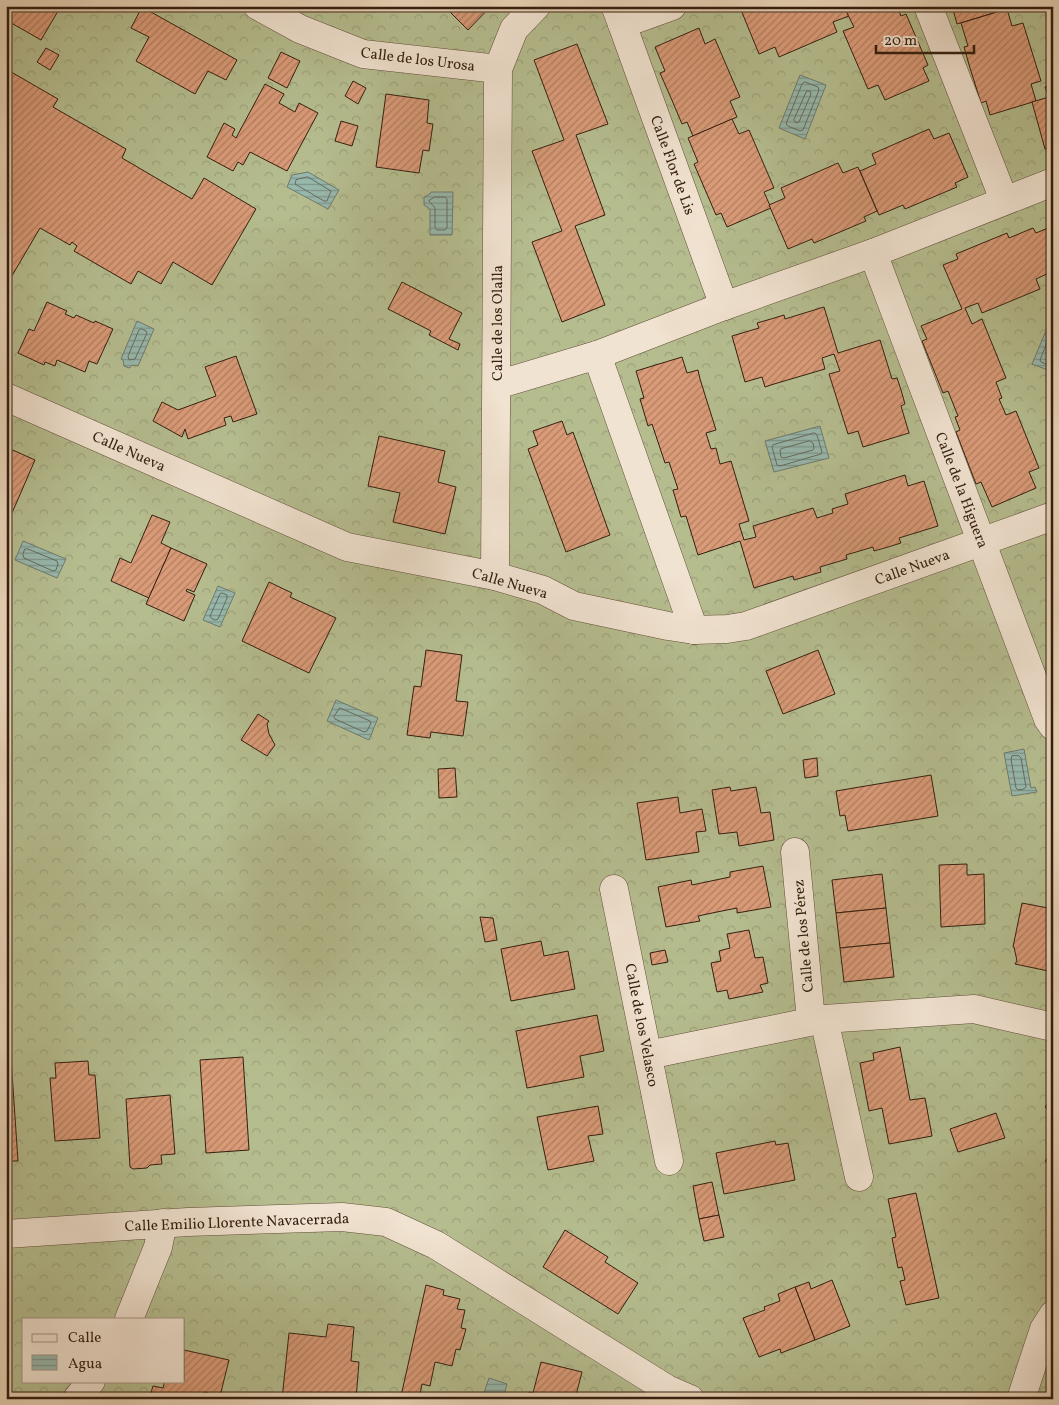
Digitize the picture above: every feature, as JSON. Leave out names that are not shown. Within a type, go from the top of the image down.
[{"type":"street","name":"Calle de los Urosa","points":[[258,6],[300,29],[362,54],[498,69]]},
{"type":"street","points":[[498,69],[514,29],[536,6]]},
{"type":"street","name":"Calle Flor de Lis","points":[[672,6],[619,15],[724,306]]},
{"type":"street","points":[[928,6],[1004,200]]},
{"type":"street","name":"Calle de los Olalla","points":[[495,576],[498,69]]},
{"type":"street","points":[[497,385],[596,355],[724,306],[873,253],[1053,182]]},
{"type":"street","name":"Calle de la Higuera","points":[[873,253],[1048,719],[1053,726]]},
{"type":"street","points":[[596,355],[694,630]]},
{"type":"street","name":"Calle Nueva","points":[[6,397],[347,547],[495,576],[543,590],[574,606],[694,630],[727,629],[746,626],[1053,516]]},
{"type":"street","name":"Calle de los Pérez","points":[[795,852],[817,1019],[858,1177]]},
{"type":"street","name":"Calle de los Velasco","points":[[614,889],[669,1161]]},
{"type":"street","points":[[648,1055],[817,1019],[974,1009],[1053,1027]]},
{"type":"street","name":"Calle Emilio Llorente Navacerrada","points":[[6,1234],[164,1223],[342,1217],[386,1222],[436,1245],[667,1390],[690,1399]]},
{"type":"street","points":[[129,1318],[158,1247],[164,1223]]},
{"type":"street","points":[[1021,1399],[1044,1329],[1053,1315]]},
{"type":"street","points":[[76,1399],[90,1382]]},
{"type":"green space","points":[[6,6],[1053,6],[1053,1399],[6,1399]]},
{"type":"water","points":[[800,75],[826,85],[805,139],[779,128]]},
{"type":"water","points":[[308,172],[339,190],[328,209],[287,187],[292,175]]},
{"type":"water","points":[[431,192],[453,192],[452,235],[430,235],[430,209],[424,205],[424,197]]},
{"type":"water","points":[[1053,314],[1053,372],[1032,364]]},
{"type":"water","points":[[137,321],[154,329],[138,366],[133,365],[129,368],[124,366],[121,359]]},
{"type":"water","points":[[820,426],[829,458],[774,472],[765,441]]},
{"type":"water","points":[[23,541],[66,559],[57,578],[15,560]]},
{"type":"water","points":[[218,586],[235,593],[220,627],[203,620]]},
{"type":"water","points":[[336,700],[378,718],[369,740],[327,721]]},
{"type":"water","points":[[1024,749],[1031,788],[1035,787],[1037,792],[1012,796],[1004,753]]},
{"type":"water","points":[[489,1378],[507,1384],[503,1399],[482,1399]]},
{"type":"building","points":[[6,6],[61,6],[41,40],[6,20]]},
{"type":"building","points":[[444,6],[491,6],[468,30]]},
{"type":"building","points":[[749,6],[844,6],[849,16],[833,22],[837,32],[779,57],[775,47],[759,54],[741,10]]},
{"type":"building","points":[[858,6],[897,6],[901,16],[906,14],[928,65],[923,68],[929,81],[885,100],[878,85],[868,89],[843,31],[854,27],[846,11]]},
{"type":"building","points":[[952,6],[1002,6],[1003,10],[957,24]]},
{"type":"building","points":[[142,7],[237,60],[226,80],[208,71],[195,94],[136,61],[149,37],[131,28]]},
{"type":"building","points":[[1007,9],[1012,26],[1023,23],[1041,81],[1031,84],[1036,101],[990,115],[986,101],[981,103],[964,47],[968,46],[961,23]]},
{"type":"building","points":[[699,28],[705,44],[715,39],[740,97],[730,101],[737,117],[693,136],[687,122],[682,124],[660,73],[665,71],[655,47]]},
{"type":"building","points":[[577,44],[608,124],[576,135],[605,215],[575,226],[605,305],[562,322],[532,242],[562,231],[532,151],[564,140],[534,60]]},
{"type":"building","points":[[46,48],[59,55],[50,70],[37,62]]},
{"type":"building","points":[[281,52],[300,61],[287,88],[268,78]]},
{"type":"building","points":[[6,69],[58,99],[53,107],[126,149],[122,158],[192,199],[204,178],[256,209],[212,285],[173,262],[161,284],[138,271],[131,284],[74,251],[77,246],[72,242],[70,245],[40,228],[6,286]]},
{"type":"building","points":[[353,81],[366,88],[358,104],[345,96]]},
{"type":"building","points":[[265,84],[284,94],[279,103],[295,112],[299,103],[318,113],[287,171],[250,152],[243,165],[238,162],[233,171],[207,157],[224,123],[235,129],[232,135],[236,138]]},
{"type":"building","points":[[1053,85],[1053,146],[1045,149],[1032,102],[1049,97],[1045,87]]},
{"type":"building","points":[[386,94],[429,100],[427,123],[433,124],[429,151],[423,150],[419,173],[376,167]]},
{"type":"building","points":[[732,119],[739,134],[749,130],[774,188],[764,192],[771,208],[727,227],[721,213],[716,215],[694,164],[698,162],[688,138]]},
{"type":"building","points":[[341,121],[358,126],[352,146],[335,141]]},
{"type":"building","points":[[929,129],[934,139],[949,133],[968,177],[955,183],[957,187],[905,209],[903,205],[879,215],[860,171],[876,164],[872,154]]},
{"type":"building","points":[[838,163],[843,173],[858,167],[877,211],[864,217],[866,221],[814,243],[812,239],[788,249],[769,205],[785,198],[781,188]]},
{"type":"building","points":[[1053,226],[1053,276],[1051,272],[1036,279],[1040,289],[982,313],[978,303],[965,308],[972,324],[982,319],[1006,378],[996,382],[1002,398],[999,399],[1006,415],[1016,411],[1039,468],[1029,472],[1036,488],[992,507],[981,482],[976,484],[956,432],[960,430],[955,417],[958,416],[948,391],[943,393],[922,341],[927,339],[921,326],[962,309],[943,265],[958,259],[956,254],[1007,233],[1009,238],[1033,228],[1036,233]]},
{"type":"building","points":[[402,282],[462,313],[449,339],[460,344],[458,350],[429,335],[431,331],[388,309]]},
{"type":"building","points":[[47,302],[67,311],[65,314],[74,318],[76,315],[113,329],[97,364],[89,361],[85,372],[57,360],[55,366],[45,362],[44,365],[18,353],[29,329],[34,331]]},
{"type":"building","points":[[824,307],[838,353],[880,340],[892,379],[897,378],[901,390],[905,404],[901,406],[909,433],[863,447],[858,431],[848,434],[829,374],[840,371],[834,354],[822,358],[825,369],[765,387],[762,377],[745,382],[732,336],[759,328],[757,323],[784,315],[785,319]]},
{"type":"building","points":[[236,356],[257,414],[233,422],[231,416],[224,418],[226,425],[188,439],[185,429],[182,437],[153,421],[162,402],[178,410],[216,396],[205,367]]},
{"type":"building","points":[[682,357],[687,373],[698,370],[716,430],[706,433],[711,449],[716,448],[720,464],[731,461],[749,521],[739,524],[744,540],[756,537],[753,526],[813,508],[817,518],[833,513],[832,509],[848,504],[845,494],[905,475],[908,486],[924,481],[938,526],[899,538],[901,543],[874,551],[873,547],[846,555],[847,559],[820,567],[821,572],[794,580],[793,576],[754,588],[740,541],[698,555],[686,516],[681,517],[673,490],[678,489],[669,462],[665,463],[652,424],[648,426],[640,399],[644,398],[636,371]]},
{"type":"building","points":[[562,421],[567,435],[573,432],[610,535],[566,552],[528,449],[538,445],[533,431]]},
{"type":"building","points":[[379,436],[445,451],[438,482],[456,487],[445,534],[393,522],[400,493],[368,486]]},
{"type":"building","points":[[6,447],[35,460],[12,513],[6,510]]},
{"type":"building","points":[[152,515],[170,522],[161,543],[171,548],[149,598],[111,581],[120,558],[131,563]]},
{"type":"building","points":[[171,548],[207,564],[194,592],[187,589],[186,591],[195,595],[184,621],[146,604]]},
{"type":"building","points":[[269,582],[292,593],[290,597],[336,618],[309,673],[242,641]]},
{"type":"building","points":[[426,650],[462,655],[456,701],[468,702],[463,736],[431,732],[430,738],[407,735],[414,686],[421,687]]},
{"type":"building","points":[[818,650],[835,694],[783,714],[766,671]]},
{"type":"building","points":[[258,714],[269,721],[267,724],[269,734],[275,745],[267,756],[241,740]]},
{"type":"building","points":[[817,758],[818,776],[805,778],[803,760]]},
{"type":"building","points":[[455,768],[457,797],[439,798],[438,769]]},
{"type":"building","points":[[931,775],[938,816],[848,831],[845,815],[840,816],[836,791]]},
{"type":"building","points":[[730,787],[731,791],[756,787],[761,813],[770,812],[774,840],[739,846],[737,832],[719,834],[712,790]]},
{"type":"building","points":[[678,797],[680,813],[702,809],[706,831],[696,832],[699,852],[646,860],[637,803]]},
{"type":"building","points":[[967,864],[967,875],[984,874],[985,924],[941,927],[939,865]]},
{"type":"building","points":[[763,866],[771,907],[737,913],[737,908],[698,916],[700,921],[666,927],[658,887],[691,880],[692,885],[730,877],[730,872]]},
{"type":"building","points":[[882,874],[886,908],[836,913],[832,880]]},
{"type":"building","points":[[1022,903],[1053,909],[1053,972],[1015,964],[1017,961],[1013,947]]},
{"type":"building","points":[[886,908],[890,943],[840,948],[836,913]]},
{"type":"building","points":[[480,917],[493,918],[497,940],[485,942]]},
{"type":"building","points":[[749,930],[755,958],[763,957],[768,983],[760,985],[763,992],[729,999],[727,990],[717,992],[711,963],[721,961],[719,951],[730,948],[727,934]]},
{"type":"building","points":[[541,941],[544,956],[568,951],[575,989],[511,1001],[501,949]]},
{"type":"building","points":[[890,943],[894,977],[844,982],[840,948]]},
{"type":"building","points":[[665,950],[668,962],[652,965],[650,953]]},
{"type":"building","points":[[597,1015],[604,1051],[580,1056],[584,1077],[527,1088],[516,1031]]},
{"type":"building","points":[[900,1047],[910,1100],[925,1098],[932,1136],[889,1144],[882,1108],[869,1111],[860,1063],[874,1060],[873,1053]]},
{"type":"building","points":[[243,1057],[249,1150],[206,1153],[200,1060]]},
{"type":"building","points":[[6,1058],[11,1058],[18,1161],[6,1161]]},
{"type":"building","points":[[88,1061],[89,1075],[95,1075],[100,1138],[55,1141],[50,1078],[56,1078],[55,1063]]},
{"type":"building","points":[[170,1095],[175,1154],[161,1155],[162,1164],[133,1169],[130,1167],[126,1099]]},
{"type":"building","points":[[1053,1097],[1053,1113],[1045,1107]]},
{"type":"building","points":[[598,1106],[603,1134],[588,1136],[594,1161],[548,1170],[537,1117]]},
{"type":"building","points":[[996,1113],[1005,1138],[958,1152],[950,1129]]},
{"type":"building","points":[[775,1141],[776,1145],[788,1143],[795,1180],[724,1194],[716,1153]]},
{"type":"building","points":[[1053,1151],[1053,1167],[1045,1161]]},
{"type":"building","points":[[712,1182],[719,1215],[699,1219],[693,1186]]},
{"type":"building","points":[[916,1193],[939,1298],[906,1305],[900,1281],[905,1280],[902,1267],[898,1268],[892,1238],[896,1237],[888,1199]]},
{"type":"building","points":[[719,1215],[724,1237],[704,1241],[699,1219]]},
{"type":"building","points":[[565,1230],[608,1257],[605,1262],[638,1283],[618,1314],[543,1267]]},
{"type":"building","points":[[832,1280],[850,1326],[815,1340],[795,1287],[809,1282],[811,1289]]},
{"type":"building","points":[[426,1285],[444,1290],[443,1295],[460,1299],[457,1309],[465,1310],[461,1328],[466,1329],[460,1350],[456,1349],[452,1366],[435,1362],[430,1386],[422,1384],[419,1399],[415,1399],[401,1396]]},
{"type":"building","points":[[795,1287],[815,1340],[781,1353],[780,1349],[759,1357],[743,1318],[765,1310],[764,1307],[780,1301],[778,1294]]},
{"type":"building","points":[[328,1324],[354,1327],[351,1361],[359,1362],[356,1399],[282,1399],[289,1333],[326,1337]]},
{"type":"building","points":[[185,1350],[229,1360],[220,1396],[204,1392],[203,1399],[159,1399],[150,1396],[153,1386],[163,1388],[165,1382],[185,1382]]},
{"type":"building","points":[[541,1362],[582,1372],[575,1399],[527,1399],[529,1392],[533,1393]]}]
